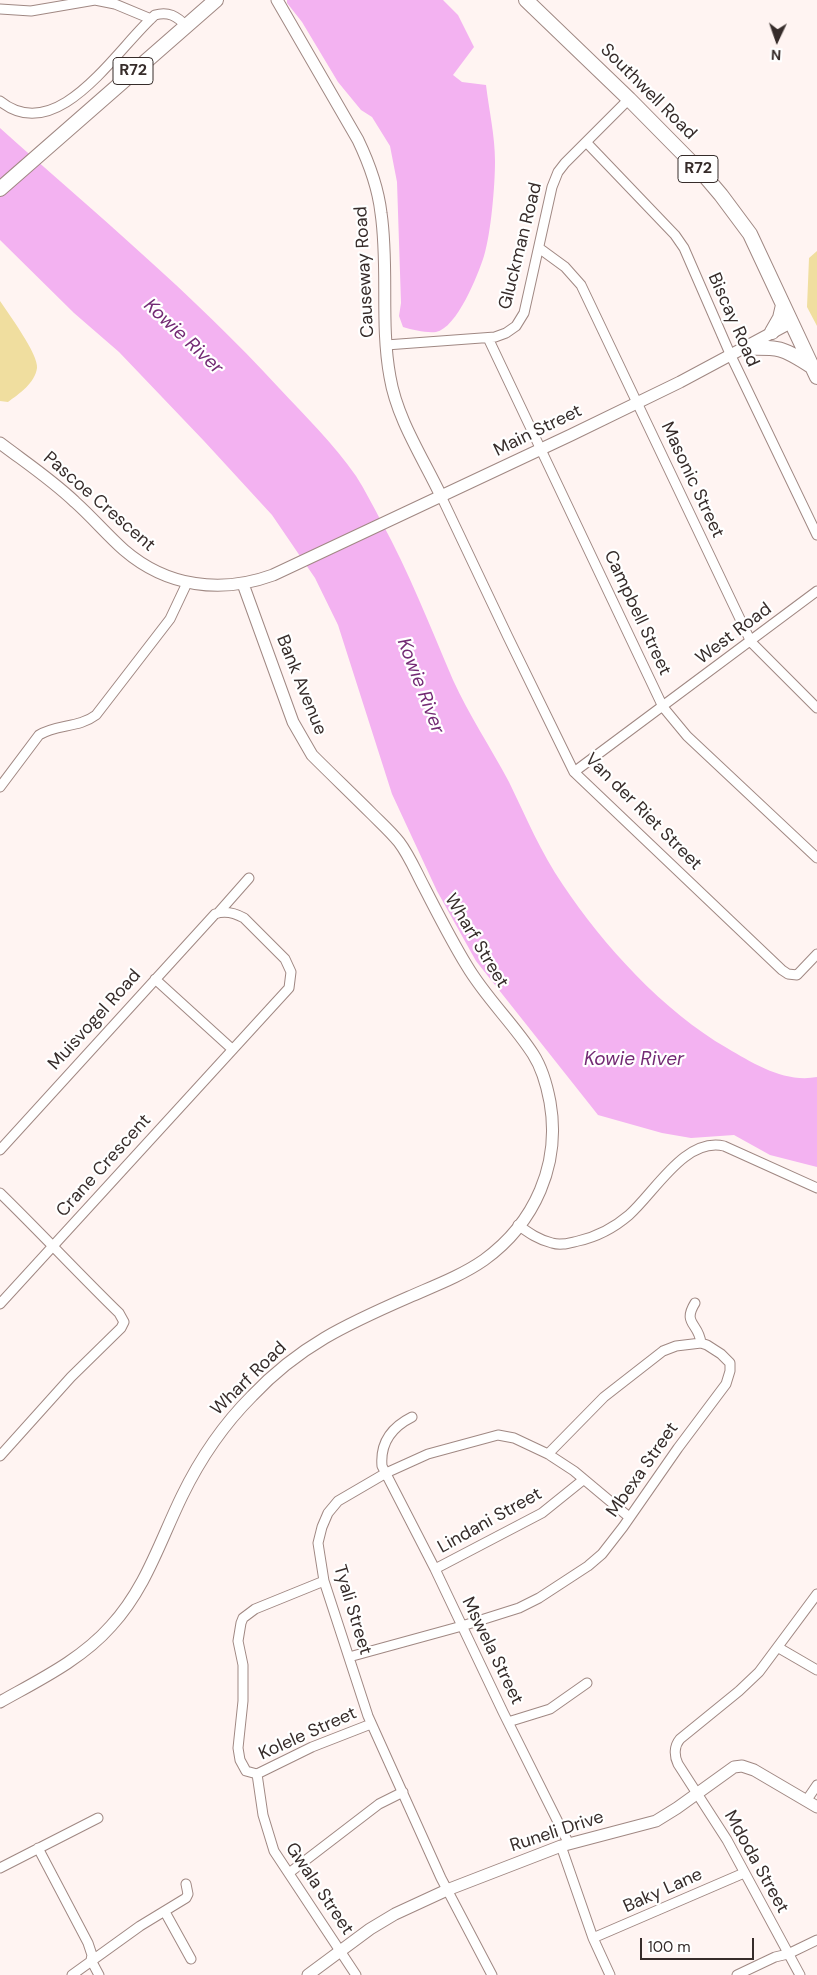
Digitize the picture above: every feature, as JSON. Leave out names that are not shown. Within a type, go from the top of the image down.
[{"type":"main road","name":"R72","points":[[0,189],[216,0]]},
{"type":"main road","name":"Southwell Road","points":[[526,0],[629,99],[704,175],[742,223],[750,234],[814,372]]},
{"type":"main road","points":[[772,332],[780,318],[783,305]]},
{"type":"main road","points":[[744,348],[771,347],[783,349],[814,372]]},
{"type":"street","points":[[0,9],[31,10],[94,0],[115,4],[151,19]]},
{"type":"street","name":"Causeway Road","points":[[277,0],[358,140],[369,163],[379,198],[382,223],[386,345],[389,376],[396,404],[441,496]]},
{"type":"street","points":[[0,101],[10,109],[18,111],[44,113],[55,109],[87,86],[151,19],[161,13],[167,13],[179,19],[186,26]]},
{"type":"street","name":"Gluckman Road","points":[[386,345],[488,338],[506,333],[519,322],[524,313],[556,176],[565,163],[629,99]]},
{"type":"street","name":"Biscay Road","points":[[586,142],[675,235],[684,248],[731,356],[817,535]]},
{"type":"street","name":"Masonic Street","points":[[539,248],[566,267],[581,285],[638,401],[751,642],[817,708]]},
{"type":"street","points":[[535,265],[551,257]]},
{"type":"street","name":"Main Street","points":[[295,565],[541,449],[731,356],[792,322]]},
{"type":"street","name":"Campbell Street","points":[[488,338],[663,707],[687,736],[817,858]]},
{"type":"street","name":"Pascoe Crescent","points":[[0,443],[69,496],[107,534],[137,560],[165,575],[187,582],[215,586],[243,584],[273,575],[295,565]]},
{"type":"street","name":"Van der Riet Street","points":[[441,496],[574,772],[782,970],[792,975],[802,971],[817,954]]},
{"type":"street","points":[[0,787],[39,735],[48,730],[88,722],[96,715],[170,619],[187,582]]},
{"type":"street","name":"Bank Avenue","points":[[243,584],[293,722],[306,747],[398,840],[406,852]]},
{"type":"street","name":"West Road","points":[[574,772],[817,591]]},
{"type":"street","name":"Wharf Street","points":[[406,852],[468,968],[535,1056],[540,1068]]},
{"type":"street","name":"Muisvogel Road","points":[[0,1150],[155,979],[250,878]]},
{"type":"street","name":"Crane Crescent","points":[[0,1304],[289,988],[290,972],[285,959],[250,923],[237,914],[217,913]]},
{"type":"street","points":[[155,979],[232,1050]]},
{"type":"street","name":"Wharf Road","points":[[0,1702],[65,1665],[91,1645],[111,1626],[145,1579],[182,1494],[213,1441],[244,1404],[284,1364],[332,1332],[476,1265],[495,1251],[518,1226],[536,1199],[550,1164],[553,1138],[552,1116],[548,1091],[540,1068]]},
{"type":"street","points":[[518,1226],[533,1236],[564,1245],[593,1237],[628,1215],[682,1160],[693,1151],[708,1145],[724,1146],[817,1188]]},
{"type":"street","points":[[0,1193],[54,1245],[74,1269],[119,1313],[124,1322],[121,1328],[71,1377],[0,1456]]},
{"type":"street","points":[[548,1454],[604,1396],[663,1352],[676,1346],[701,1344],[699,1334],[689,1317],[695,1303]]},
{"type":"street","name":"Mbexa Street","points":[[349,1657],[462,1626],[528,1604],[582,1571],[602,1554],[726,1384],[730,1371],[726,1358],[707,1345],[701,1344]]},
{"type":"street","points":[[386,1473],[382,1460],[386,1440],[394,1429],[412,1417]]},
{"type":"street","name":"Tyali Street","points":[[492,1975],[448,1890],[371,1724],[324,1581],[318,1544],[322,1527],[328,1513],[343,1498],[386,1473],[428,1454],[498,1435],[514,1438],[548,1454],[574,1471],[629,1517]]},
{"type":"street","name":"Mswela Street","points":[[386,1473],[462,1626],[565,1845],[593,1938],[610,1975]]},
{"type":"street","name":"Lindani Street","points":[[435,1570],[535,1517],[556,1503],[583,1480]]},
{"type":"street","points":[[257,1774],[246,1771],[240,1760],[238,1748],[243,1680],[238,1641],[239,1629],[243,1618],[255,1609],[324,1581]]},
{"type":"street","name":"Mdoda Street","points":[[800,1975],[698,1792],[676,1760],[677,1742],[747,1685],[779,1648],[817,1594]]},
{"type":"street","points":[[779,1648],[817,1670]]},
{"type":"street","points":[[508,1722],[550,1709],[587,1683]]},
{"type":"street","name":"Kolele Street","points":[[257,1774],[312,1747],[371,1724]]},
{"type":"street","name":"Runeli Drive","points":[[308,1975],[385,1919],[448,1890],[565,1845],[656,1820],[730,1769],[742,1766],[760,1773],[817,1807]]},
{"type":"street","name":"Gwala Street","points":[[257,1774],[268,1838],[274,1851],[342,1951],[356,1975]]},
{"type":"street","points":[[806,1801],[817,1786]]},
{"type":"street","points":[[289,1873],[379,1804],[403,1792]]},
{"type":"street","points":[[0,1868],[98,1818]]},
{"type":"street","points":[[38,1848],[88,1943],[92,1955],[91,1960],[99,1975]]},
{"type":"street","name":"Baky Lane","points":[[593,1938],[744,1873]]},
{"type":"street","points":[[72,1975],[140,1926],[186,1898],[188,1891],[186,1884]]},
{"type":"street","points":[[165,1912],[190,1958]]},
{"type":"street","points":[[737,1975],[817,1940]]},
{"type":"shaded area","points":[[817,251],[817,326],[807,307],[809,258]]},
{"type":"shaded area","points":[[0,301],[28,344],[37,368],[30,383],[8,402],[0,401]]},
{"type":"water","points":[[287,0],[443,0],[458,15],[474,47],[453,75],[462,82],[486,85],[495,152],[491,222],[484,256],[466,300],[452,321],[436,332],[403,327],[399,316],[401,303],[397,182],[390,146],[372,117],[361,110],[338,82],[302,22],[287,3]]},
{"type":"water","name":"Kowie River","points":[[0,128],[178,287],[246,353],[329,441],[366,492],[401,560],[459,693],[509,782],[541,848],[563,885],[597,931],[636,976],[680,1016],[737,1054],[770,1071],[793,1077],[817,1077],[817,1167],[770,1155],[734,1135],[691,1138],[662,1133],[598,1115],[476,961],[437,891],[392,794],[338,625],[315,578],[272,515],[204,441],[119,352],[74,313],[0,240]]}]
